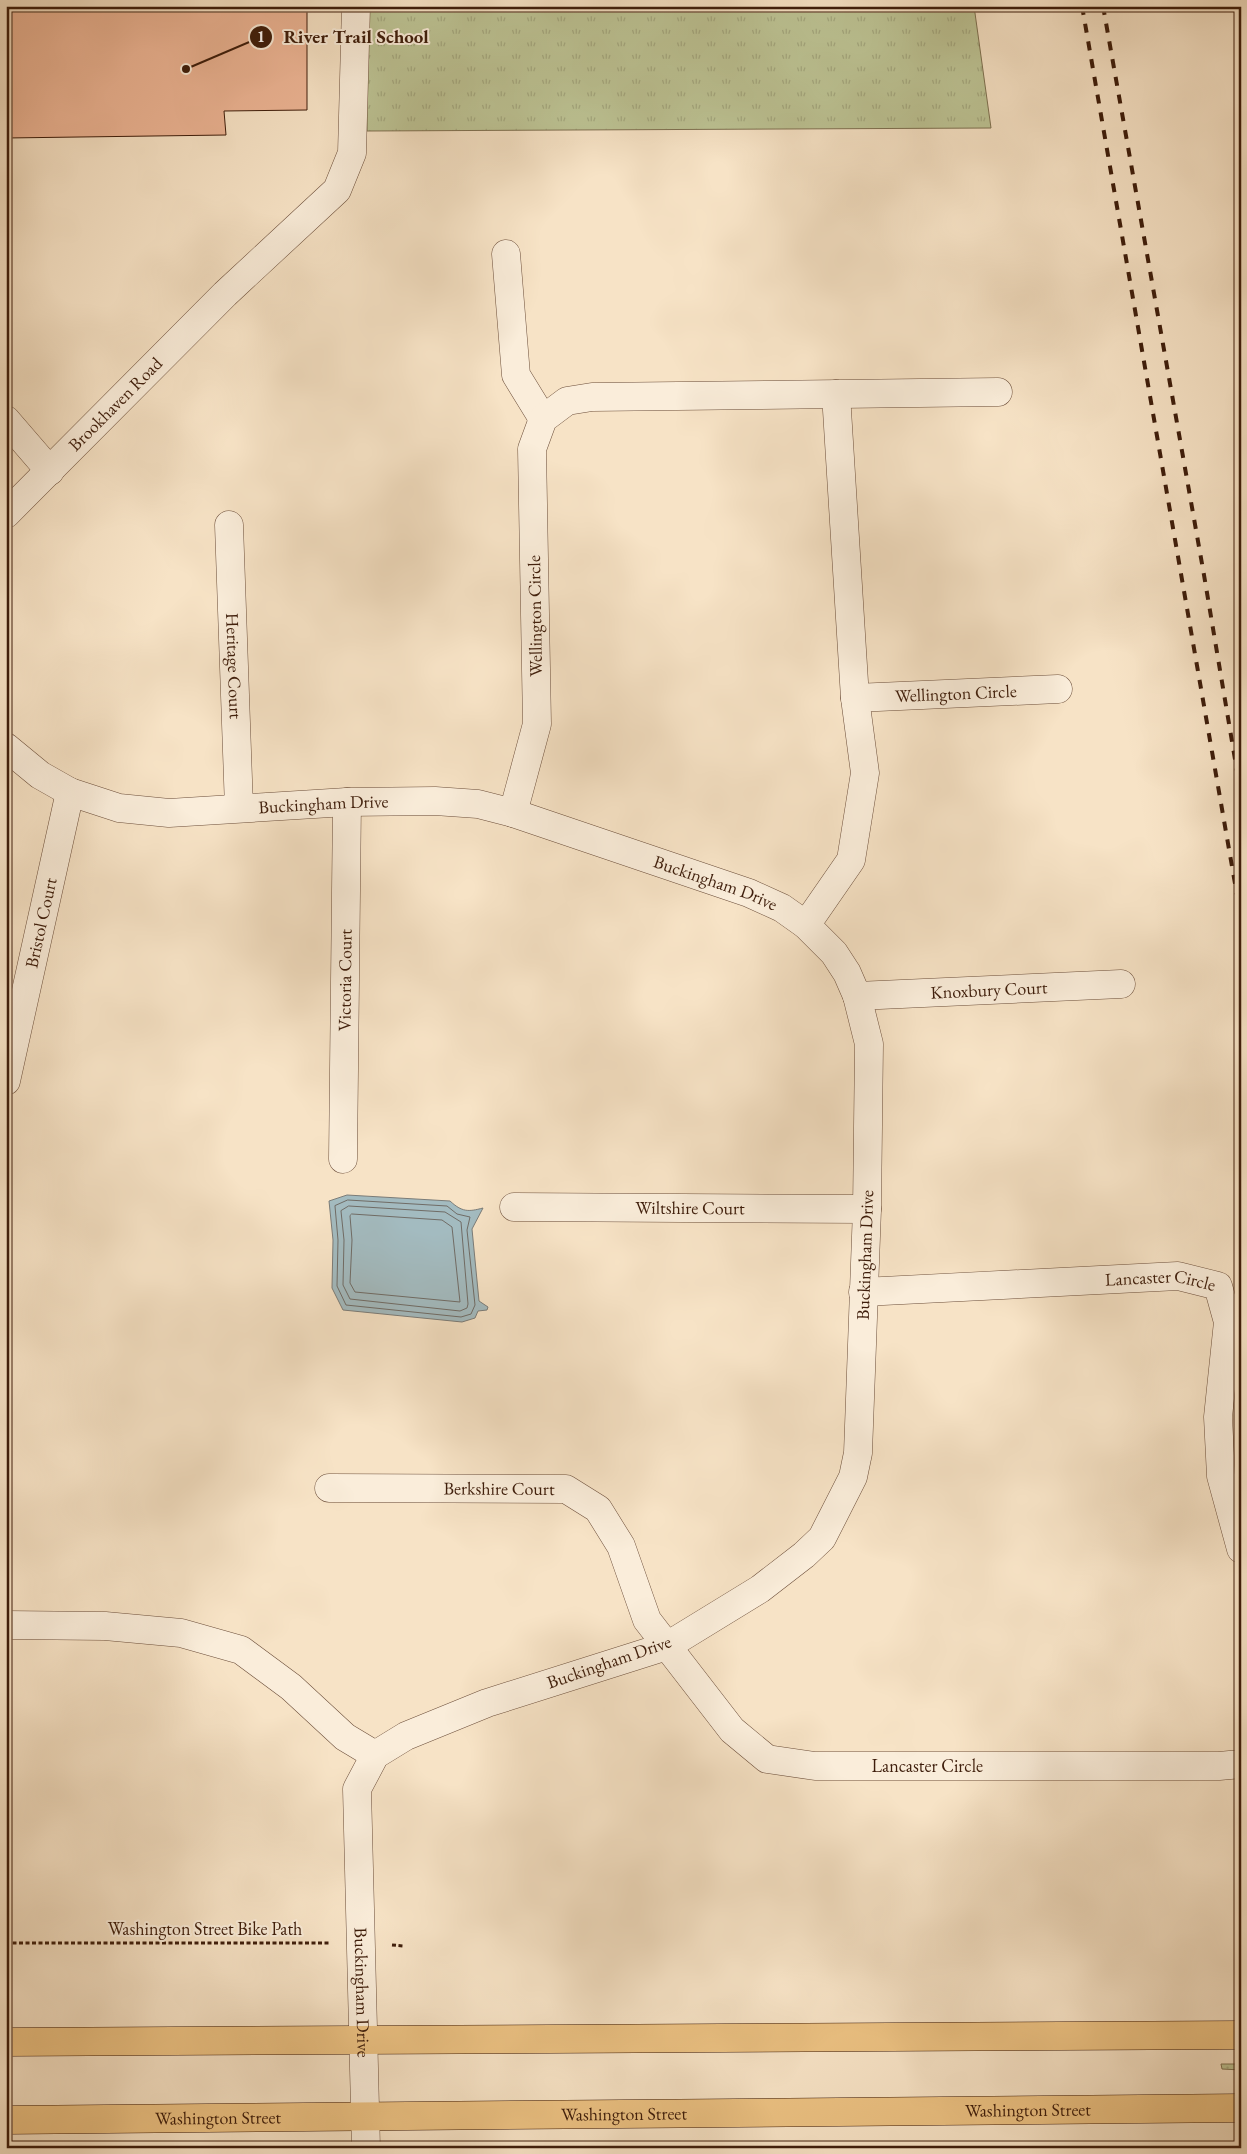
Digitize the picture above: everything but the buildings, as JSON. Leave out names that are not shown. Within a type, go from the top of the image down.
[{"type":"main road","points":[[6,2042],[365,2042],[1241,2034]]},
{"type":"main road","name":"Washington Street","points":[[6,2120],[1241,2108]]},
{"type":"street","name":"Brookhaven Road","points":[[6,514],[50,472],[225,294],[337,190],[352,153],[356,6]]},
{"type":"street","points":[[506,254],[516,375],[543,419],[567,401],[592,397],[998,392]]},
{"type":"street","points":[[806,925],[851,860],[865,773],[855,698],[836,394]]},
{"type":"street","name":"Wellington Circle","points":[[513,813],[537,724],[532,449],[543,419]]},
{"type":"street","points":[[6,420],[50,472]]},
{"type":"street","name":"Heritage Court","points":[[230,525],[239,808]]},
{"type":"street","name":"Wellington Circle","points":[[855,698],[1058,689]]},
{"type":"street","name":"Buckingham Drive","points":[[6,747],[40,775],[70,792],[119,808],[169,812],[347,802],[435,800],[478,804],[513,813],[749,893],[782,908],[806,925],[834,953],[848,973],[857,996],[869,1044],[867,1209],[858,1453],[853,1477],[822,1538],[804,1555],[760,1589],[667,1646],[486,1703],[406,1736],[375,1755],[357,1789],[365,2042],[366,2148]]},
{"type":"street","name":"Bristol Court","points":[[6,1081],[70,792]]},
{"type":"street","name":"Victoria Court","points":[[343,1159],[347,802]]},
{"type":"street","name":"Knoxbury Court","points":[[857,996],[1121,984]]},
{"type":"street","name":"Wiltshire Court","points":[[514,1207],[867,1209]]},
{"type":"street","name":"Lancaster Circle","points":[[863,1292],[1178,1276],[1218,1286],[1228,1322],[1218,1417],[1221,1476],[1241,1549]]},
{"type":"street","name":"Berkshire Court","points":[[329,1488],[566,1489],[598,1509],[622,1546],[647,1620],[667,1646]]},
{"type":"street","points":[[6,1625],[105,1626],[181,1633],[241,1650],[291,1687],[345,1737],[375,1755]]},
{"type":"street","name":"Lancaster Circle","points":[[667,1646],[732,1730],[767,1759],[815,1766],[1219,1766],[1241,1764]]},
{"type":"path","name":"Washington Street Bike Path","points":[[6,1943],[361,1943],[403,1946]]},
{"type":"green space","points":[[364,6],[974,6],[991,128],[367,131]]},
{"type":"green space","points":[[1221,2064],[1241,2064],[1241,2070],[1222,2069]]},
{"type":"water","points":[[347,1195],[450,1201],[465,1210],[483,1208],[472,1229],[479,1301],[488,1307],[487,1310],[478,1311],[475,1318],[462,1322],[343,1310],[332,1288],[333,1240],[329,1201]]},
{"type":"railway","points":[[1082,6],[1241,918]]},
{"type":"railway","points":[[1103,6],[1241,795]]},
{"type":"place","name":"River Trail School","points":[[186,69]]}]
